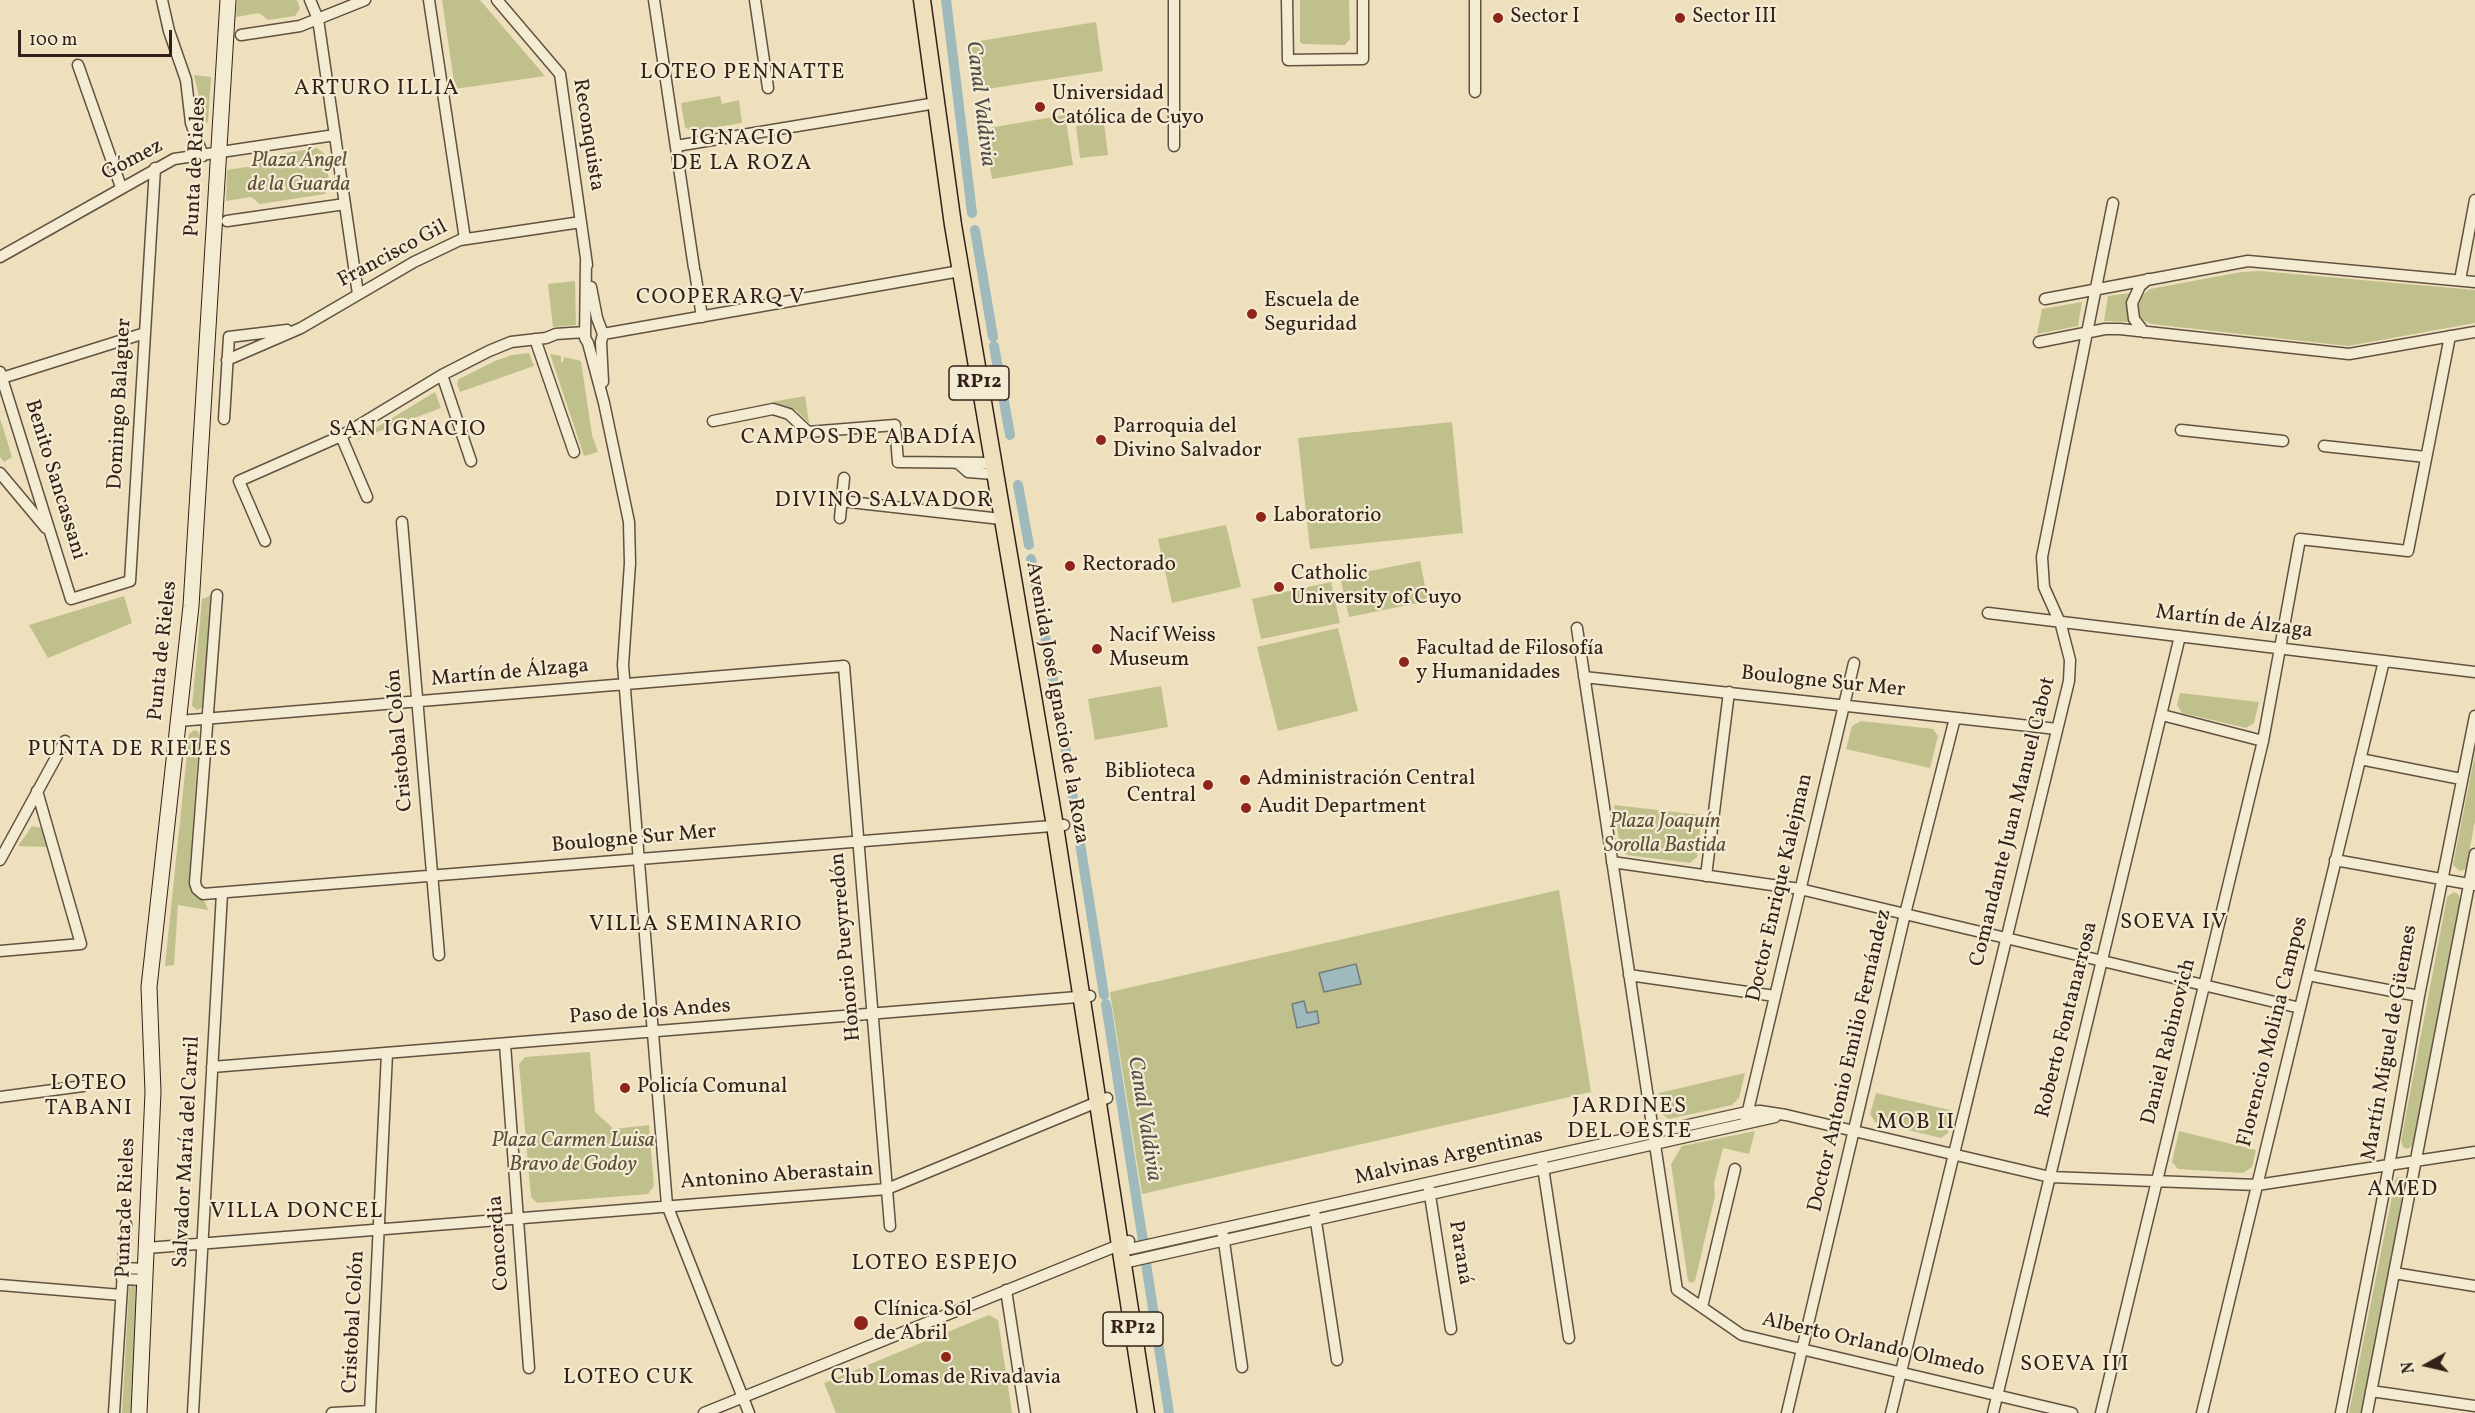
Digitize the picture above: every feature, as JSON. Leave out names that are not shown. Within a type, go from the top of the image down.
[{"type":"main road","name":"Avenida José Ignacio de la Roza","points":[[922,0],[960,271],[1001,519],[1059,826]]},
{"type":"main road","name":"Avenida José Ignacio de la Roza","points":[[933,0],[963,224],[1102,1100],[1134,1252],[1156,1413]]},
{"type":"main road","name":"Avenida José Ignacio de la Roza","points":[[1134,1252],[1146,1413]]},
{"type":"street","points":[[162,0],[169,31],[186,80],[191,123],[203,156]]},
{"type":"street","name":"Punta de Rieles","points":[[139,1413],[153,1092],[149,987],[192,587],[228,0]]},
{"type":"street","points":[[310,0],[318,19],[358,294]]},
{"type":"street","points":[[241,35],[300,26],[365,0]]},
{"type":"street","points":[[429,0],[465,239]]},
{"type":"street","name":"Reconquista","points":[[497,0],[560,74],[586,261],[601,335],[604,404]]},
{"type":"street","points":[[654,0],[702,317]]},
{"type":"street","points":[[755,0],[768,88]]},
{"type":"street","points":[[1174,0],[1174,146]]},
{"type":"street","points":[[1287,0],[1288,60],[1363,59],[1363,0]]},
{"type":"street","points":[[1475,0],[1475,92]]},
{"type":"street","points":[[78,65],[121,188]]},
{"type":"street","points":[[676,147],[936,103]]},
{"type":"street","name":"Gómez","points":[[0,257],[174,159],[335,135]]},
{"type":"street","name":"Domingo Balaguer","points":[[71,599],[130,581],[155,168]]},
{"type":"street","points":[[2460,280],[2475,200]]},
{"type":"street","name":"Comandante Juan Manuel Cabot","points":[[1891,1413],[2071,671],[2060,621],[2044,587],[2042,557],[2113,203]]},
{"type":"street","points":[[227,221],[345,204]]},
{"type":"street","name":"Francisco Gil","points":[[301,328],[229,337],[227,360],[301,328],[414,262],[465,239],[581,222]]},
{"type":"street","name":"Reconquista","points":[[586,261],[586,336],[604,404],[629,522],[630,563],[623,665],[667,1205],[749,1413]]},
{"type":"street","points":[[2045,299],[2248,261],[2475,282]]},
{"type":"street","points":[[586,336],[595,345],[601,335],[960,271]]},
{"type":"street","points":[[2144,332],[2134,319],[2132,303],[2140,286],[2148,279]]},
{"type":"street","points":[[265,540],[239,481],[341,436],[442,375],[511,342],[586,336],[594,326],[601,335]]},
{"type":"street","points":[[2039,342],[2105,330],[2144,332],[2349,354],[2475,332]]},
{"type":"street","points":[[1,375],[145,333]]},
{"type":"street","points":[[2324,446],[2426,457],[2450,336]]},
{"type":"street","points":[[540,339],[574,452]]},
{"type":"street","points":[[224,419],[227,360]]},
{"type":"street","name":"Benito Sancassani","points":[[1,375],[71,599]]},
{"type":"street","points":[[442,375],[471,461]]},
{"type":"street","points":[[713,421],[773,409],[789,414],[808,432],[895,425],[898,462],[955,463],[993,469]]},
{"type":"street","points":[[2181,430],[2283,441]]},
{"type":"street","points":[[341,436],[367,497]]},
{"type":"street","name":"Daniel Rabinovich","points":[[2100,1413],[2263,741],[2300,539],[2408,550],[2426,457]]},
{"type":"street","points":[[0,473],[50,532]]},
{"type":"street","points":[[840,518],[844,478]]},
{"type":"street","points":[[842,501],[1001,519]]},
{"type":"street","name":"Cristobal Colón","points":[[402,522],[439,955]]},
{"type":"street","points":[[206,719],[217,595]]},
{"type":"street","name":"Martín de Álzaga","points":[[1988,613],[2475,672]]},
{"type":"street","points":[[1577,628],[1654,1138]]},
{"type":"street","name":"Roberto Fontanarrosa","points":[[1993,1413],[2180,636]]},
{"type":"street","name":"Florencio Molina Campos","points":[[2202,1413],[2384,661]]},
{"type":"street","name":"Doctor Enrique Kalejman","points":[[1746,1117],[1854,663]]},
{"type":"street","name":"Martín de Álzaga","points":[[179,721],[844,666]]},
{"type":"street","name":"Honorio Pueyrredón","points":[[844,666],[890,1226]]},
{"type":"street","name":"Boulogne Sur Mer","points":[[1584,677],[2057,729]]},
{"type":"street","points":[[1706,876],[1729,692]]},
{"type":"street","points":[[2162,715],[2263,741]]},
{"type":"street","name":"Martín Miguel de Güemes","points":[[2341,1413],[2419,996],[2475,716]]},
{"type":"street","name":"Doctor Antonio Emilio Fernández","points":[[1787,1413],[1905,914],[1955,718]]},
{"type":"street","name":"Boulogne Sur Mer","points":[[206,719],[195,883],[198,891],[208,894],[1059,826]]},
{"type":"street","points":[[0,860],[65,741]]},
{"type":"street","points":[[2360,759],[2461,779]]},
{"type":"street","points":[[0,951],[81,944],[38,791]]},
{"type":"street","points":[[2367,1413],[2472,884],[2475,854]]},
{"type":"street","points":[[2336,860],[2472,884]]},
{"type":"street","points":[[1612,862],[1800,889],[2300,1008]]},
{"type":"street","name":"Salvador María del Carril","points":[[193,1413],[222,893]]},
{"type":"street","points":[[1629,975],[1775,996]]},
{"type":"street","points":[[2308,975],[2419,996]]},
{"type":"street","name":"Paso de los Andes","points":[[212,1068],[1086,997]]},
{"type":"street","name":"Concordia","points":[[505,1044],[529,1368]]},
{"type":"street","name":"Cristobal Colón","points":[[370,1412],[387,1053]]},
{"type":"street","points":[[0,1097],[83,1086]]},
{"type":"street","name":"Antonino Aberastain","points":[[147,1248],[887,1189],[1102,1100]]},
{"type":"street","name":"Malvinas Argentinas","points":[[1134,1252],[1224,1240],[1315,1214],[1746,1117],[1760,1111],[2050,1177],[2257,1185],[2475,1152]]},
{"type":"street","name":"Alberto Orlando Olmedo","points":[[1654,1138],[1677,1290],[1742,1335],[2072,1413]]},
{"type":"street","points":[[1542,1163],[1569,1338]]},
{"type":"street","points":[[1702,1307],[1735,1168]]},
{"type":"street","name":"Paraná","points":[[1429,1188],[1451,1329]]},
{"type":"street","points":[[1315,1214],[1337,1360]]},
{"type":"street","name":"Malvinas Argentinas","points":[[705,1413],[1006,1290],[1222,1229],[1315,1214]]},
{"type":"street","points":[[114,1413],[126,1224]]},
{"type":"street","points":[[1222,1229],[1242,1366]]},
{"type":"street","points":[[123,1273],[146,1275]]},
{"type":"street","points":[[2394,1273],[2475,1286]]},
{"type":"street","points":[[0,1285],[121,1295]]},
{"type":"street","points":[[1006,1290],[1025,1413]]},
{"type":"street","points":[[2371,1391],[2475,1406]]},
{"type":"street","points":[[332,1413],[370,1412]]},
{"type":"green space","points":[[237,0],[297,0],[300,8],[295,16],[268,20],[259,13],[236,17]]},
{"type":"green space","points":[[442,0],[480,0],[545,76],[455,89]]},
{"type":"green space","points":[[1300,0],[1349,0],[1350,39],[1345,45],[1300,42]]},
{"type":"green space","points":[[1096,22],[1103,71],[974,91],[967,43]]},
{"type":"green space","points":[[194,75],[211,77],[208,122],[201,125],[198,92]]},
{"type":"green space","points":[[720,96],[722,104],[739,100],[742,123],[691,131],[685,127],[681,103]]},
{"type":"green space","points":[[1065,115],[1073,165],[992,179],[983,129]]},
{"type":"green space","points":[[1104,123],[1108,155],[1080,158],[1076,126]]},
{"type":"green space","name":"Plaza Ángel de la Guarda","points":[[317,148],[325,154],[330,187],[325,194],[260,204],[251,197],[226,201],[227,170],[253,166],[260,157]]},
{"type":"green space","points":[[2260,271],[2475,290],[2475,323],[2348,346],[2151,324],[2143,320],[2138,313],[2140,297],[2150,289],[2241,272]]},
{"type":"green space","points":[[575,281],[576,325],[553,327],[548,284]]},
{"type":"green space","points":[[2130,293],[2130,322],[2104,321],[2108,296]]},
{"type":"green space","points":[[2082,302],[2078,326],[2037,334],[2042,309]]},
{"type":"green space","points":[[529,353],[534,366],[460,392],[457,384],[459,379],[495,361],[512,355]]},
{"type":"green space","points":[[550,354],[561,356],[561,362],[564,357],[581,361],[592,435],[598,452],[584,456]]},
{"type":"green space","points":[[435,392],[441,408],[356,440]]},
{"type":"green space","points":[[805,396],[809,423],[796,410],[772,402]]},
{"type":"green space","points":[[0,418],[12,457],[4,462],[0,457]]},
{"type":"green space","points":[[1452,422],[1463,533],[1310,549],[1298,438]]},
{"type":"green space","points":[[1226,525],[1241,587],[1172,603],[1158,539]]},
{"type":"green space","points":[[1420,561],[1428,601],[1349,617],[1340,577]]},
{"type":"green space","points":[[1331,582],[1340,623],[1261,639],[1252,599]]},
{"type":"green space","points":[[212,595],[202,708],[197,710],[192,706],[202,599]]},
{"type":"green space","points":[[124,596],[132,623],[48,658],[29,625]]},
{"type":"green space","points":[[1338,628],[1358,711],[1278,731],[1257,647]]},
{"type":"green space","points":[[1161,686],[1168,727],[1095,740],[1088,699]]},
{"type":"green space","points":[[2180,693],[2259,702],[2254,723],[2246,728],[2182,713],[2177,705]]},
{"type":"green space","points":[[1861,721],[1933,729],[1938,736],[1930,768],[1846,749],[1852,726]]},
{"type":"green space","points":[[194,730],[198,731],[199,735],[189,881],[193,894],[205,902],[208,910],[178,905],[174,965],[165,966],[189,734]]},
{"type":"green space","points":[[2475,754],[2475,821],[2466,869],[2460,871],[2453,865]]},
{"type":"green space","name":"Plaza Joaquín Sorolla Bastida","points":[[1614,805],[1702,815],[1697,857],[1690,863],[1627,855],[1620,848]]},
{"type":"green space","points":[[32,826],[41,828],[47,847],[18,846]]},
{"type":"green space","points":[[1559,890],[1591,1092],[1142,1194],[1110,992]]},
{"type":"green space","points":[[2454,892],[2458,894],[2461,901],[2414,1145],[2407,1149],[2403,1147],[2401,1141],[2447,897]]},
{"type":"green space","name":"Plaza Carmen Luisa Bravo de Godoy","points":[[590,1052],[595,1112],[614,1129],[649,1125],[654,1186],[648,1194],[537,1203],[531,1197],[519,1064],[525,1057]]},
{"type":"green space","points":[[1745,1073],[1739,1098],[1732,1105],[1669,1119],[1662,1114],[1659,1093]]},
{"type":"green space","points":[[1876,1093],[1954,1111],[1948,1133],[1941,1138],[1875,1122],[1870,1114]]},
{"type":"green space","points":[[1755,1131],[1749,1154],[1723,1148],[1714,1183],[1715,1196],[1695,1281],[1691,1283],[1688,1281],[1671,1164],[1682,1146]]},
{"type":"green space","points":[[2179,1131],[2256,1150],[2252,1167],[2243,1173],[2178,1169],[2172,1162]]},
{"type":"green space","points":[[2397,1177],[2403,1177],[2407,1183],[2362,1413],[2349,1413],[2395,1181]]},
{"type":"green space","points":[[134,1285],[138,1287],[133,1413],[122,1413],[129,1288]]},
{"type":"green space","name":"Club Lomas de Rivadavia","points":[[989,1315],[998,1320],[1012,1413],[836,1413],[824,1383]]},
{"type":"water","points":[[1356,964],[1361,984],[1324,992],[1319,973]]},
{"type":"water","points":[[1304,1001],[1307,1013],[1317,1011],[1319,1023],[1297,1028],[1292,1004]]},
{"type":"waterway","name":"Canal Valdivia","points":[[946,0],[972,213]]},
{"type":"waterway","name":"Canal Valdivia","points":[[975,230],[993,337]]},
{"type":"waterway","name":"Canal Valdivia","points":[[994,346],[1010,435]]},
{"type":"waterway","name":"Canal Valdivia","points":[[1018,485],[1029,545]]},
{"type":"waterway","name":"Canal Valdivia","points":[[1031,559],[1053,680]]},
{"type":"waterway","name":"Canal Valdivia","points":[[1054,688],[1066,752]]},
{"type":"waterway","name":"Canal Valdivia","points":[[1071,786],[1104,995]]},
{"type":"waterway","name":"Canal Valdivia","points":[[1106,1004],[1143,1241]]},
{"type":"waterway","name":"Canal Valdivia","points":[[1146,1263],[1169,1413]]},
{"type":"place","name":"Sector I","points":[[1498,18]]},
{"type":"place","name":"Sector III","points":[[1680,18]]},
{"type":"place","name":"Universidad Católica de Cuyo","points":[[1040,107]]},
{"type":"place","name":"Escuela de Seguridad","points":[[1252,314]]},
{"type":"place","name":"Parroquia del Divino Salvador","points":[[1101,440]]},
{"type":"place","name":"Laboratorio","points":[[1261,517]]},
{"type":"place","name":"Rectorado","points":[[1070,566]]},
{"type":"place","name":"Catholic University of Cuyo","points":[[1279,587]]},
{"type":"place","name":"Nacif Weiss Museum","points":[[1097,649]]},
{"type":"place","name":"Facultad de Filosofía y Humanidades","points":[[1404,662]]},
{"type":"place","name":"Administración Central","points":[[1245,780]]},
{"type":"place","name":"Biblioteca Central","points":[[1208,785]]},
{"type":"place","name":"Audit Department","points":[[1246,808]]},
{"type":"place","name":"Policía Comunal","points":[[625,1088]]},
{"type":"place","name":"Clínica Sol de Abril","points":[[861,1323]]},
{"type":"place","name":"Club Lomas de Rivadavia","points":[[946,1357]]},
{"type":"district","name":"LOTEO PENNATTE","points":[[743,74]]},
{"type":"district","name":"ARTURO ILLIA","points":[[377,90]]},
{"type":"district","name":"IGNACIO DE LA ROZA","points":[[742,152]]},
{"type":"district","name":"COOPERARQ V","points":[[721,299]]},
{"type":"district","name":"SAN IGNACIO","points":[[408,431]]},
{"type":"district","name":"CAMPOS DE ABADÍA","points":[[859,439]]},
{"type":"district","name":"DIVINO SALVADOR","points":[[884,502]]},
{"type":"district","name":"PUNTA DE RIELES","points":[[130,751]]},
{"type":"district","name":"SOEVA IV","points":[[2174,924]]},
{"type":"district","name":"VILLA SEMINARIO","points":[[696,926]]},
{"type":"district","name":"LOTEO TABANI","points":[[89,1098]]},
{"type":"district","name":"JARDINES DEL OESTE","points":[[1630,1120]]},
{"type":"district","name":"MOB II","points":[[1916,1124]]},
{"type":"district","name":"AMED","points":[[2403,1191]]},
{"type":"district","name":"VILLA DONCEL","points":[[297,1213]]},
{"type":"district","name":"LOTEO ESPEJO","points":[[935,1265]]},
{"type":"district","name":"SOEVA III","points":[[2075,1366]]},
{"type":"district","name":"LOTEO CUK","points":[[629,1379]]}]
